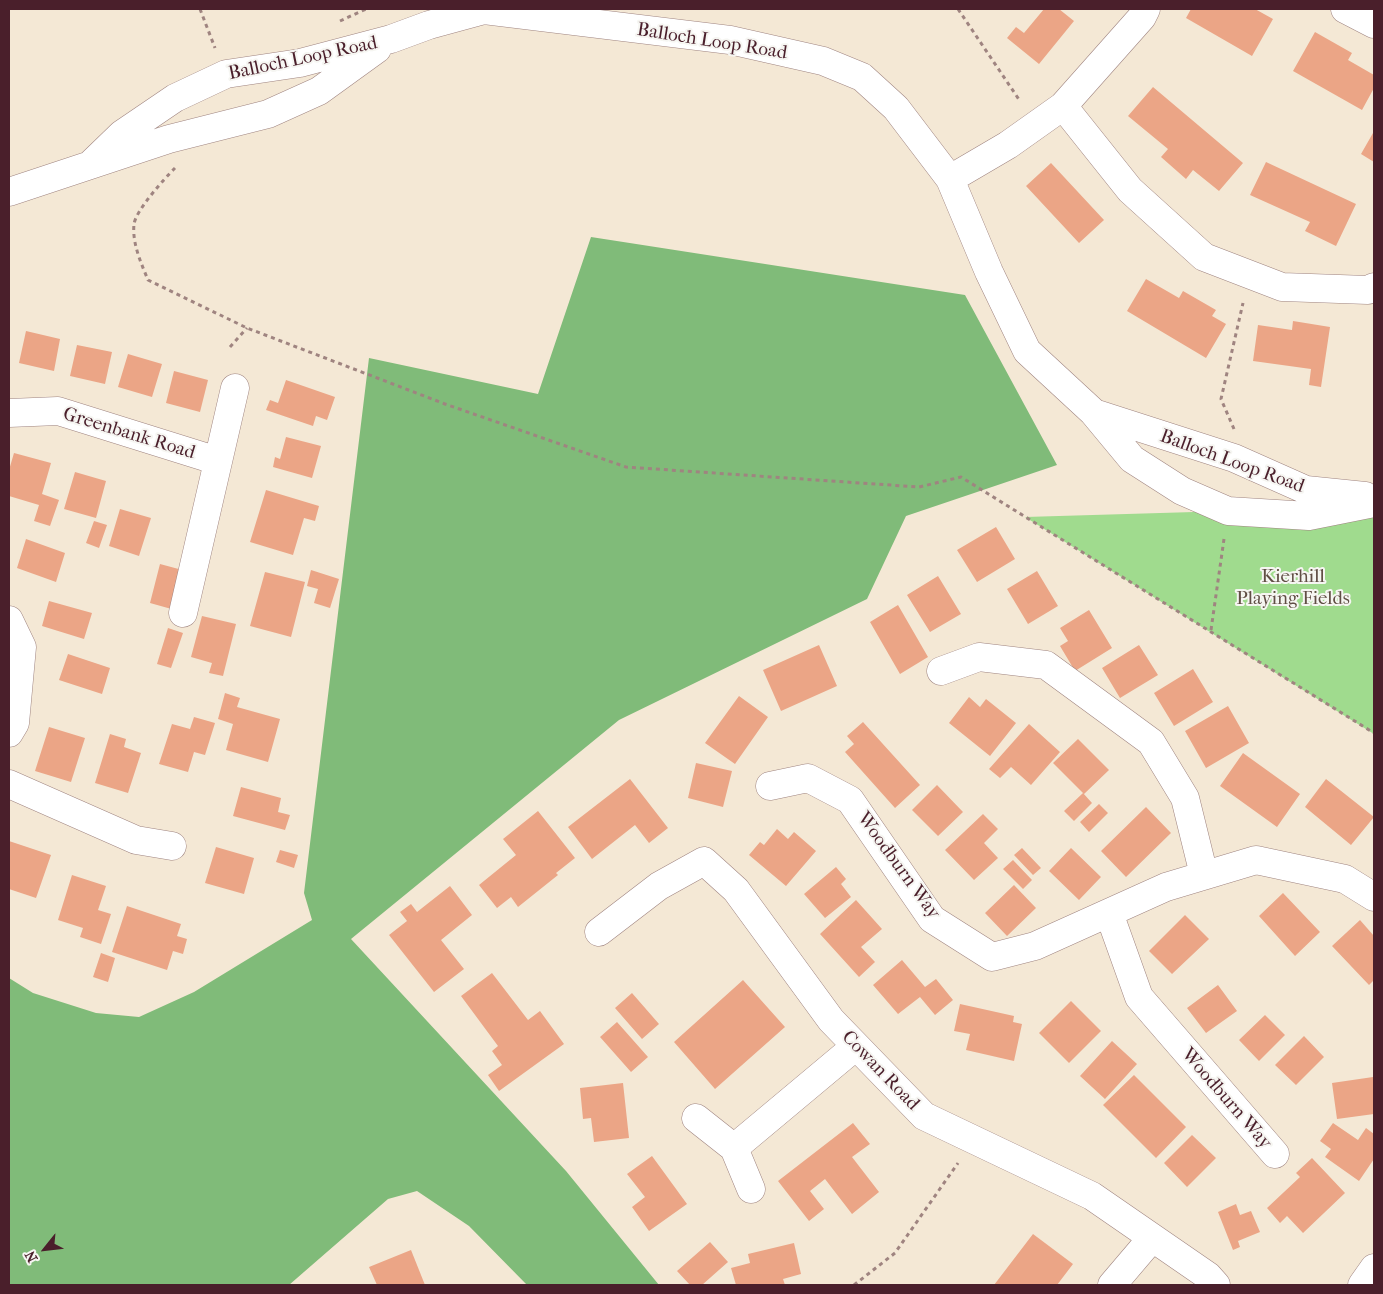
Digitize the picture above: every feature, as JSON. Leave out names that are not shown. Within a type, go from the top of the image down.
[{"type":"street","points":[[950,179],[1008,145],[1063,106],[1142,17],[1146,9]]},
{"type":"street","points":[[1345,9],[1374,24]]},
{"type":"street","name":"Balloch Loop Road","points":[[92,163],[122,134],[175,98],[226,74],[300,63],[391,39],[429,25],[484,10],[730,40],[823,61],[862,77],[896,108],[950,179],[989,272],[1027,351],[1093,412],[1132,458],[1182,491],[1228,511],[1309,516],[1374,503]]},
{"type":"street","name":"Balloch Loop Road","points":[[9,192],[92,163],[218,125],[268,114],[319,91],[391,39]]},
{"type":"street","points":[[1063,106],[1130,190],[1204,257],[1282,287],[1368,290],[1374,288]]},
{"type":"street","points":[[183,613],[235,388]]},
{"type":"street","name":"Greenbank Road","points":[[9,413],[58,411],[218,461]]},
{"type":"street","name":"Balloch Loop Road","points":[[1093,412],[1234,458],[1306,490],[1374,497]]},
{"type":"street","points":[[9,620],[22,647],[15,723],[9,733]]},
{"type":"street","points":[[941,671],[979,657],[1046,665],[1151,742],[1185,798],[1204,876]]},
{"type":"street","name":"Woodburn Way","points":[[770,786],[808,778],[850,800],[932,918],[992,957],[1035,946],[1166,887],[1256,860],[1345,880],[1374,897]]},
{"type":"street","points":[[9,784],[136,840],[172,846]]},
{"type":"street","name":"Cowan Road","points":[[600,932],[659,886],[704,862],[736,890],[831,1020],[924,1116],[1092,1196],[1208,1276],[1216,1285]]},
{"type":"street","name":"Woodburn Way","points":[[1109,913],[1138,997],[1275,1154]]},
{"type":"street","points":[[734,1148],[856,1046]]},
{"type":"street","points":[[696,1118],[734,1148],[751,1189]]},
{"type":"street","points":[[1112,1285],[1152,1238]]},
{"type":"street","points":[[1362,1285],[1374,1268]]},
{"type":"path","points":[[958,9],[1036,125]]},
{"type":"path","points":[[178,165],[158,185],[134,223],[137,252],[148,280],[246,328],[445,404],[626,467],[919,488],[961,477],[1374,733]]},
{"type":"path","points":[[230,347],[246,328]]},
{"type":"path","points":[[854,1285],[895,1253],[974,1140]]},
{"type":"green space","points":[[591,237],[965,295],[1057,465],[906,516],[867,599],[619,720],[351,939],[566,1171],[659,1285],[527,1285],[469,1226],[417,1191],[388,1199],[289,1285],[9,1285],[9,978],[33,993],[96,1013],[139,1017],[194,992],[312,920],[304,893],[369,358],[538,394]]},
{"type":"green space","name":"Kierhill Playing Fields","points":[[1374,500],[1374,734],[1025,517],[1228,511]]},
{"type":"building","points":[[1044,9],[1059,9],[1074,21],[1039,64],[1007,38],[1016,27],[1024,33]]},
{"type":"building","points":[[1191,9],[1255,9],[1273,19],[1252,56],[1186,18]]},
{"type":"building","points":[[1315,32],[1352,53],[1348,60],[1374,75],[1374,88],[1362,110],[1293,71]]},
{"type":"building","points":[[1153,87],[1243,163],[1219,191],[1193,170],[1186,179],[1161,157],[1168,149],[1128,116]]},
{"type":"building","points":[[1374,134],[1374,162],[1361,154]]},
{"type":"building","points":[[1266,162],[1356,204],[1336,246],[1305,231],[1310,222],[1250,195]]},
{"type":"building","points":[[1051,163],[1104,220],[1079,243],[1026,186]]},
{"type":"building","points":[[1146,279],[1179,298],[1183,291],[1216,310],[1212,316],[1226,324],[1206,358],[1127,311]]},
{"type":"building","points":[[1293,321],[1330,327],[1321,387],[1309,385],[1311,369],[1253,361],[1258,325],[1292,330]]},
{"type":"building","points":[[26,331],[60,339],[54,371],[19,363]]},
{"type":"building","points":[[77,345],[112,352],[105,384],[70,376]]},
{"type":"building","points":[[128,354],[162,364],[152,397],[118,387]]},
{"type":"building","points":[[174,371],[208,380],[200,412],[166,403]]},
{"type":"building","points":[[286,380],[335,397],[327,420],[316,416],[313,426],[266,410],[270,400],[278,403]]},
{"type":"building","points":[[286,437],[321,446],[312,478],[273,467],[275,457],[280,459]]},
{"type":"building","points":[[14,453],[51,463],[42,494],[59,500],[50,526],[34,521],[39,505],[9,496],[9,470]]},
{"type":"building","points":[[75,472],[106,481],[96,518],[64,509]]},
{"type":"building","points":[[266,490],[319,506],[315,521],[304,518],[293,555],[250,542]]},
{"type":"building","points":[[120,509],[151,518],[139,556],[109,546]]},
{"type":"building","points":[[94,521],[107,525],[99,548],[86,543]]},
{"type":"building","points":[[996,527],[1015,559],[977,582],[957,550]]},
{"type":"building","points":[[26,539],[65,553],[56,582],[17,568]]},
{"type":"building","points":[[160,564],[186,571],[175,610],[150,603]]},
{"type":"building","points":[[311,570],[339,579],[330,608],[314,603],[318,589],[307,586]]},
{"type":"building","points":[[1037,571],[1058,606],[1028,624],[1007,589]]},
{"type":"building","points":[[265,572],[305,582],[291,637],[250,626]]},
{"type":"building","points":[[938,576],[961,614],[930,632],[907,595]]},
{"type":"building","points":[[49,601],[92,613],[84,639],[42,626]]},
{"type":"building","points":[[898,605],[928,657],[900,674],[870,622]]},
{"type":"building","points":[[1089,610],[1112,648],[1075,671],[1060,646],[1068,641],[1060,628]]},
{"type":"building","points":[[202,616],[236,624],[223,676],[209,673],[212,663],[191,657]]},
{"type":"building","points":[[168,628],[183,633],[171,668],[157,664]]},
{"type":"building","points":[[819,645],[837,686],[781,711],[763,670]]},
{"type":"building","points":[[1139,645],[1158,675],[1120,698],[1102,668]]},
{"type":"building","points":[[68,654],[110,668],[102,694],[59,680]]},
{"type":"building","points":[[1193,669],[1213,702],[1174,726],[1154,693]]},
{"type":"building","points":[[225,693],[240,698],[237,707],[280,719],[268,762],[226,750],[233,724],[218,719]]},
{"type":"building","points":[[739,696],[768,717],[735,764],[705,743]]},
{"type":"building","points":[[969,697],[980,707],[986,699],[1016,723],[990,756],[949,723]]},
{"type":"building","points":[[1228,706],[1249,743],[1206,768],[1185,731]]},
{"type":"building","points":[[194,717],[215,723],[205,755],[194,752],[188,772],[159,764],[172,724],[190,729]]},
{"type":"building","points":[[863,722],[920,785],[895,808],[845,752],[854,744],[847,736]]},
{"type":"building","points":[[1029,724],[1060,752],[1031,785],[1011,767],[1000,778],[989,769]]},
{"type":"building","points":[[49,727],[85,738],[71,782],[35,771]]},
{"type":"building","points":[[110,734],[126,739],[124,747],[141,753],[128,793],[95,783]]},
{"type":"building","points":[[1078,739],[1109,770],[1084,794],[1053,763]]},
{"type":"building","points":[[1243,753],[1300,794],[1277,827],[1220,786]]},
{"type":"building","points":[[696,763],[732,771],[723,807],[688,798]]},
{"type":"building","points":[[630,779],[668,828],[649,843],[635,825],[592,859],[568,827]]},
{"type":"building","points":[[1326,779],[1374,817],[1351,845],[1305,807]]},
{"type":"building","points":[[937,785],[963,812],[938,836],[912,810]]},
{"type":"building","points":[[241,787],[281,798],[278,812],[290,815],[285,830],[233,816]]},
{"type":"building","points":[[1083,793],[1092,803],[1074,821],[1064,811]]},
{"type":"building","points":[[1099,804],[1108,813],[1089,832],[1080,822]]},
{"type":"building","points":[[1146,807],[1171,833],[1126,877],[1101,851]]},
{"type":"building","points":[[538,811],[575,858],[556,873],[558,875],[518,907],[511,897],[497,908],[479,885],[516,855],[503,839]]},
{"type":"building","points":[[983,814],[998,829],[984,843],[998,858],[974,880],[945,850]]},
{"type":"building","points":[[777,829],[788,839],[794,832],[816,851],[786,886],[749,855],[760,842],[764,845]]},
{"type":"building","points":[[9,841],[51,855],[36,898],[9,889]]},
{"type":"building","points":[[216,847],[254,858],[244,894],[205,883]]},
{"type":"building","points":[[1022,848],[1041,868],[1033,875],[1014,855]]},
{"type":"building","points":[[1071,848],[1101,877],[1079,900],[1049,871]]},
{"type":"building","points":[[280,850],[298,855],[294,868],[276,862]]},
{"type":"building","points":[[1013,860],[1032,880],[1023,889],[1003,869]]},
{"type":"building","points":[[836,867],[846,879],[841,884],[851,897],[825,918],[804,894]]},
{"type":"building","points":[[72,875],[106,886],[98,910],[111,914],[101,944],[80,937],[83,928],[58,920]]},
{"type":"building","points":[[1014,885],[1036,908],[1007,936],[985,913]]},
{"type":"building","points":[[450,886],[472,915],[441,940],[464,969],[434,992],[389,935],[407,921],[400,912],[411,904],[417,912]]},
{"type":"building","points":[[1283,893],[1320,932],[1295,956],[1259,916]]},
{"type":"building","points":[[856,900],[882,929],[861,947],[875,962],[859,977],[820,934]]},
{"type":"building","points":[[127,906],[181,924],[177,936],[187,939],[183,954],[173,951],[167,970],[112,952]]},
{"type":"building","points":[[1185,915],[1209,939],[1172,974],[1149,951]]},
{"type":"building","points":[[1360,920],[1374,936],[1374,980],[1369,985],[1332,946]]},
{"type":"building","points":[[101,953],[115,958],[108,982],[93,977]]},
{"type":"building","points":[[902,960],[925,987],[936,979],[953,1000],[935,1015],[920,997],[898,1014],[873,985]]},
{"type":"building","points":[[492,973],[528,1020],[540,1011],[564,1044],[499,1091],[488,1075],[502,1065],[492,1051],[498,1046],[461,996]]},
{"type":"building","points":[[743,980],[785,1027],[715,1089],[674,1042]]},
{"type":"building","points":[[1218,985],[1237,1011],[1206,1033],[1187,1008]]},
{"type":"building","points":[[632,993],[659,1024],[642,1039],[615,1008]]},
{"type":"building","points":[[1071,1001],[1101,1031],[1069,1063],[1039,1033]]},
{"type":"building","points":[[960,1004],[1014,1016],[1013,1022],[1022,1024],[1014,1061],[966,1050],[970,1034],[954,1031]]},
{"type":"building","points":[[1265,1015],[1285,1035],[1259,1061],[1239,1040]]},
{"type":"building","points":[[617,1022],[648,1057],[631,1072],[600,1037]]},
{"type":"building","points":[[1304,1036],[1324,1057],[1296,1085],[1275,1065]]},
{"type":"building","points":[[1112,1041],[1137,1064],[1105,1099],[1080,1076]]},
{"type":"building","points":[[1134,1075],[1186,1127],[1156,1158],[1103,1105]]},
{"type":"building","points":[[1373,1077],[1374,1114],[1337,1119],[1332,1083]]},
{"type":"building","points":[[623,1083],[629,1138],[594,1142],[591,1118],[583,1119],[580,1088]]},
{"type":"building","points":[[853,1123],[870,1144],[852,1157],[879,1192],[852,1214],[825,1179],[810,1191],[824,1209],[809,1221],[778,1181]]},
{"type":"building","points":[[1333,1123],[1358,1140],[1366,1128],[1374,1134],[1374,1159],[1359,1181],[1325,1157],[1331,1149],[1320,1141]]},
{"type":"building","points":[[1192,1135],[1216,1158],[1187,1187],[1164,1163]]},
{"type":"building","points":[[652,1156],[687,1204],[649,1231],[632,1207],[645,1197],[627,1174]]},
{"type":"building","points":[[1312,1158],[1345,1193],[1303,1233],[1287,1216],[1280,1223],[1267,1208],[1300,1177],[1296,1173]]},
{"type":"building","points":[[1236,1204],[1240,1215],[1251,1211],[1260,1232],[1238,1241],[1240,1247],[1233,1250],[1218,1212]]},
{"type":"building","points":[[1033,1234],[1073,1264],[1057,1285],[994,1285]]},
{"type":"building","points":[[710,1242],[728,1262],[702,1285],[690,1285],[677,1271]]},
{"type":"building","points":[[794,1243],[801,1274],[783,1279],[785,1285],[736,1285],[731,1268],[750,1263],[748,1254]]},
{"type":"building","points":[[411,1250],[425,1285],[377,1285],[369,1267]]}]
